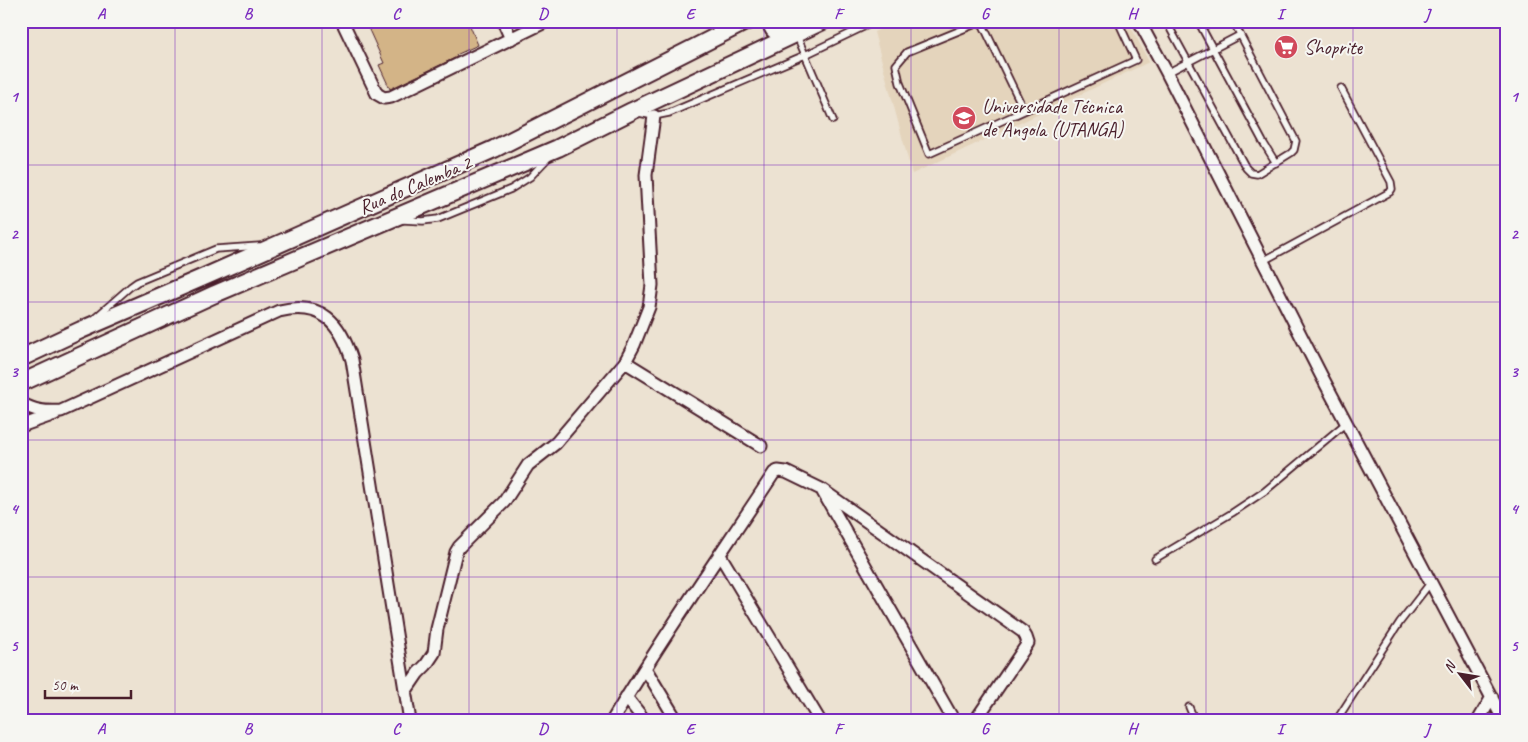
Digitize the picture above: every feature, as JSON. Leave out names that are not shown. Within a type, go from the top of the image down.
[{"type":"main road","name":"Rua do Calemba 2","points":[[21,358],[494,149],[747,21]]},
{"type":"main road","points":[[771,21],[771,28],[776,32],[782,35],[796,34]]},
{"type":"main road","name":"Rua do Calemba 2","points":[[21,383],[155,320],[558,148],[823,21]]},
{"type":"street","points":[[342,21],[377,94],[384,98],[391,97],[547,21]]},
{"type":"street","points":[[503,21],[511,39]]},
{"type":"street","points":[[1139,21],[1167,72],[1346,423],[1504,721]]},
{"type":"street","points":[[405,692],[434,653],[437,629],[456,552],[459,547],[504,502],[524,468],[556,443],[626,362],[634,345],[651,299],[652,286],[646,175],[654,116]]},
{"type":"street","points":[[21,426],[61,411],[279,311],[306,308],[330,320],[341,331],[352,360],[410,721]]},
{"type":"street","points":[[626,362],[760,446]]},
{"type":"street","points":[[21,403],[45,412],[61,411]]},
{"type":"street","points":[[612,721],[774,473],[778,471],[786,472],[821,489],[1017,628],[1026,637],[1028,643],[975,721]]},
{"type":"street","points":[[821,489],[954,721]]},
{"type":"street","points":[[720,555],[820,721]]},
{"type":"street","points":[[645,668],[677,721]]},
{"type":"street","points":[[626,697],[645,721]]},
{"type":"street","points":[[1478,721],[1492,697]]},
{"type":"lane","points":[[632,111],[654,116],[669,113],[805,55],[876,21]]},
{"type":"lane","points":[[1024,110],[981,22],[907,52],[896,65],[900,83],[929,154],[1136,60],[1118,21]]},
{"type":"lane","points":[[1166,21],[1248,171],[1257,174],[1287,156],[1294,150],[1296,141],[1233,21]]},
{"type":"lane","points":[[1198,21],[1276,163]]},
{"type":"lane","points":[[796,34],[833,120]]},
{"type":"lane","points":[[1167,72],[1240,35]]},
{"type":"lane","points":[[1263,261],[1390,192],[1392,188],[1391,182],[1341,88]]},
{"type":"lane","points":[[81,330],[137,282],[216,250],[276,245]]},
{"type":"lane","points":[[1155,559],[1265,491],[1346,423]]},
{"type":"lane","points":[[1336,721],[1400,622],[1431,582]]},
{"type":"lane","points":[[1189,707],[1195,721]]},
{"type":"shaded area","name":"Universidade Técnica de Angola (UTANGA)","points":[[896,21],[1128,21],[1149,62],[912,174],[874,32]]},
{"type":"building","points":[[365,21],[468,21],[478,45],[390,89],[379,65],[384,63]]},
{"type":"place","name":"Shoprite","points":[[1286,47]]},
{"type":"place","name":"Universidade Técnica de Angola (UTANGA)","points":[[964,118]]}]
